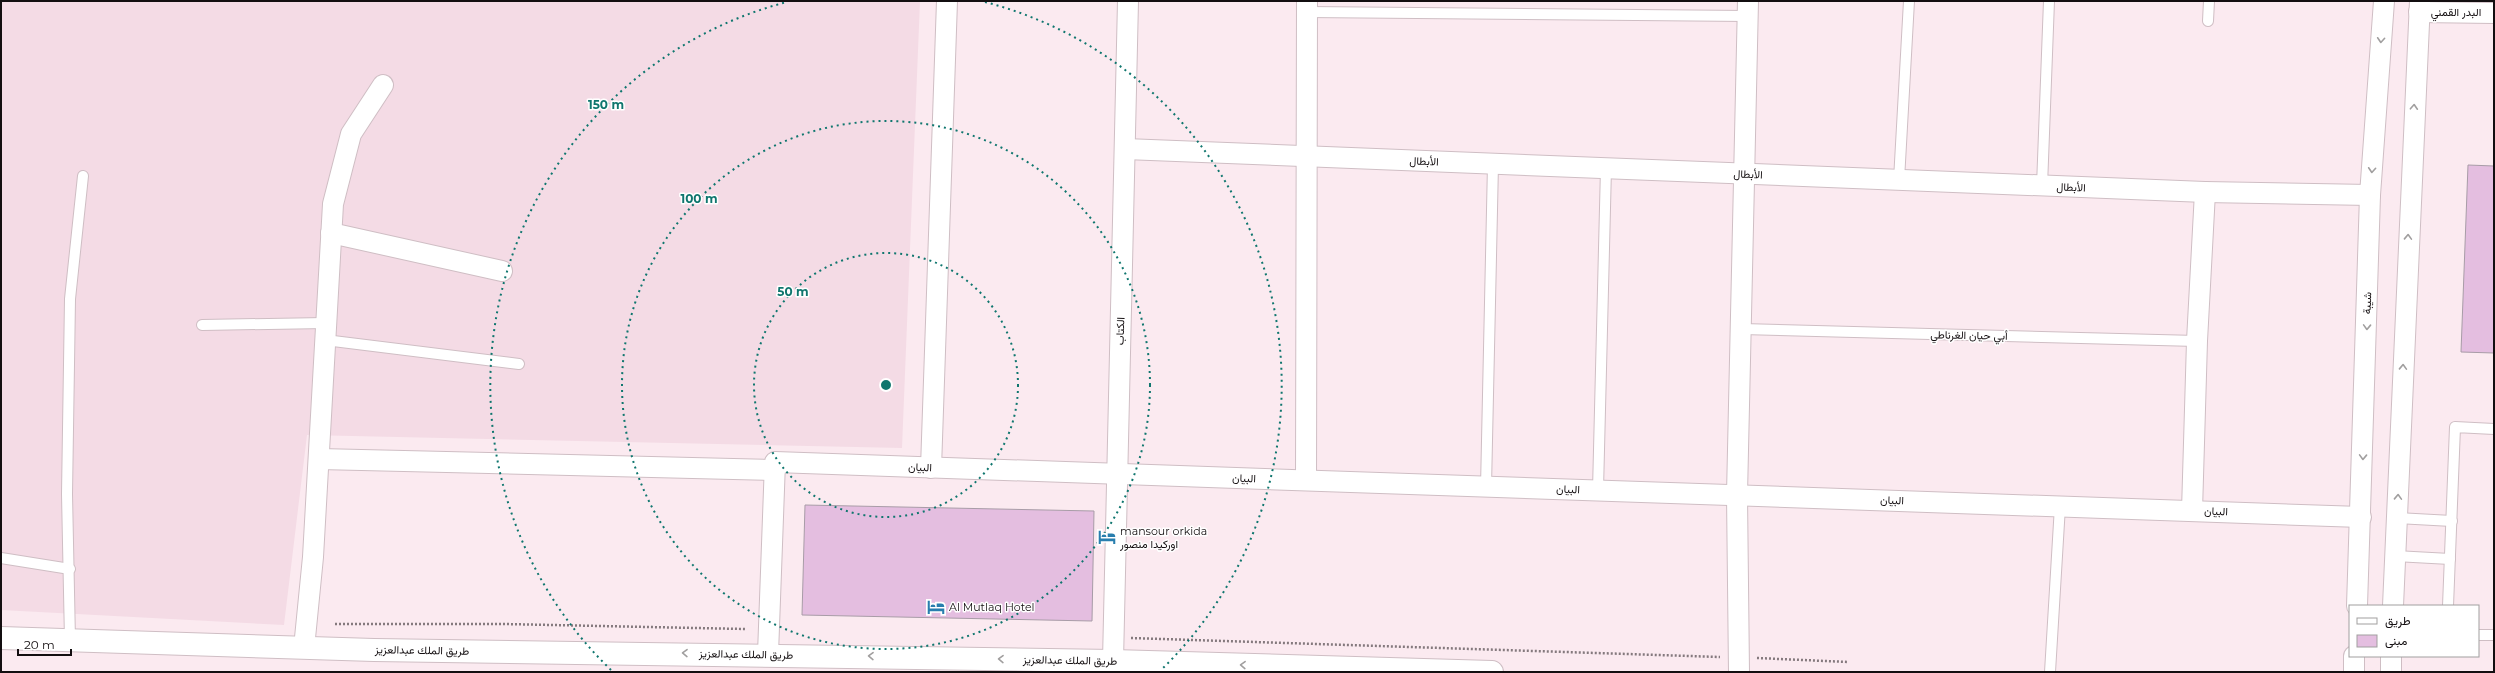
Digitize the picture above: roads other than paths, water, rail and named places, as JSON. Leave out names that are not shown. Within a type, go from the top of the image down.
[{"type":"main road","name":"طريق الملك عبدالعزيز","points":[[1,638],[304,648],[768,654],[1113,661],[1492,672]]},
{"type":"street","points":[[930,468],[946,1]]},
{"type":"street","name":"الكتاب","points":[[1113,661],[1116,474],[1128,1]]},
{"type":"street","name":"شيبة","points":[[2357,605],[2370,195],[2384,1]]},
{"type":"street","points":[[1306,480],[1307,6]]},
{"type":"street","points":[[2393,605],[2419,7]]},
{"type":"street","name":"البدر القمني","points":[[2419,7],[2494,13]]},
{"type":"street","points":[[1746,665],[1737,495],[1746,174],[1748,8]]},
{"type":"street","points":[[304,648],[311,585],[331,233],[337,181],[351,134],[383,85]]},
{"type":"street","name":"الأبطال","points":[[1125,149],[2042,186],[2205,192],[2370,195]]},
{"type":"street","points":[[2192,511],[2197,341],[2205,192]]},
{"type":"street","points":[[331,233],[502,271]]},
{"type":"street","name":"البيان","points":[[319,460],[930,468],[2361,517]]},
{"type":"street","points":[[768,654],[775,466]]},
{"type":"street","points":[[2354,657],[2354,672]]},
{"type":"street","points":[[2391,657],[2391,672]]},
{"type":"lane","points":[[1899,180],[1909,1]]},
{"type":"lane","points":[[2042,186],[2049,1]]},
{"type":"lane","points":[[2208,21],[2209,1]]},
{"type":"lane","points":[[1307,6],[1748,8]]},
{"type":"lane","points":[[1486,487],[1493,164]]},
{"type":"lane","points":[[1598,490],[1606,168]]},
{"type":"lane","points":[[70,640],[70,568],[67,494],[70,299],[83,176]]},
{"type":"lane","points":[[202,325],[325,332],[519,364]]},
{"type":"lane","name":"أبي حيان الغرناطي","points":[[1742,329],[2197,341]]},
{"type":"lane","points":[[2448,605],[2455,427],[2494,429]]},
{"type":"lane","points":[[2050,672],[2060,506]]},
{"type":"lane","points":[[2397,518],[2452,521]]},
{"type":"lane","points":[[2395,556],[2450,559]]},
{"type":"lane","points":[[1,558],[70,568]]},
{"type":"lane","points":[[2479,635],[2494,635]]},
{"type":"place","name":"mansour orkida اوركيدا منصور","points":[[1107,537]]},
{"type":"place","name":"Al Mutlaq Hotel","points":[[936,607]]}]
